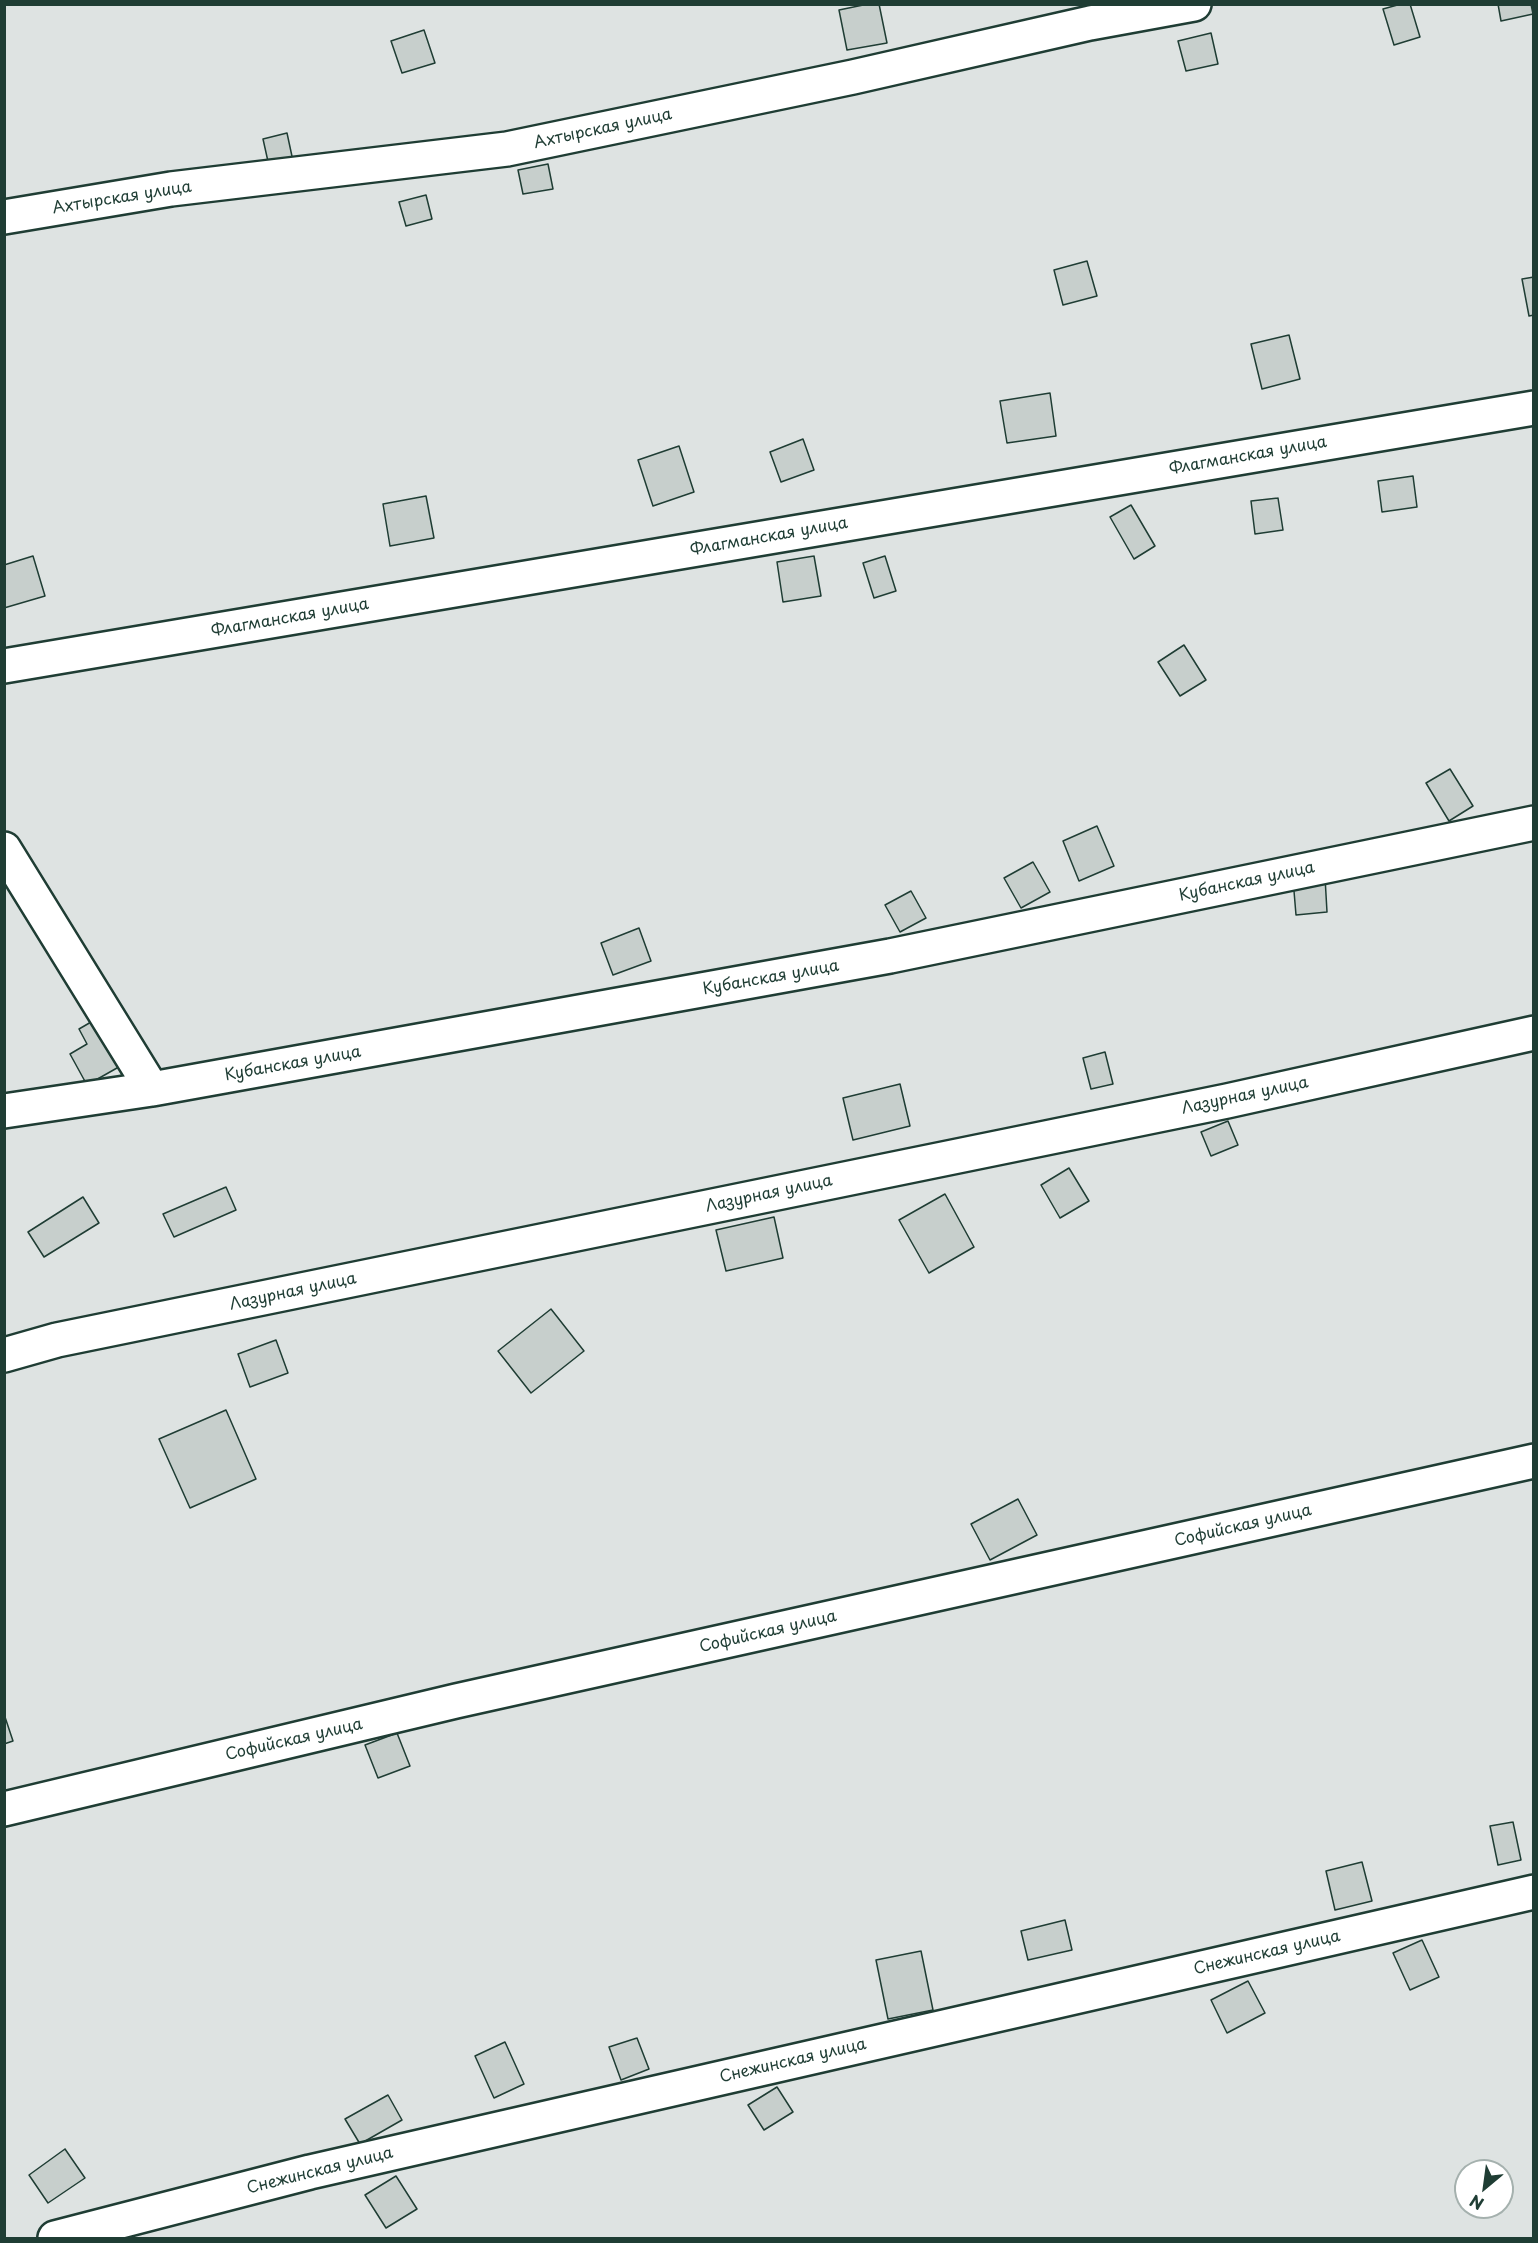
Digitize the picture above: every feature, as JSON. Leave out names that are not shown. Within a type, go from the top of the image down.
[{"type":"lane","name":"Ахтырская улица","points":[[4,217],[171,189],[507,149],[853,77],[1090,23],[1194,4]]},
{"type":"lane","name":"Флагманская улица","points":[[4,666],[1533,408]]},
{"type":"lane","name":"Кубанская улица","points":[[4,1112],[152,1089],[890,956],[1533,823]]},
{"type":"lane","points":[[4,849],[152,1089]]},
{"type":"lane","name":"Лазурная улица","points":[[4,1355],[57,1340],[1227,1101],[1533,1033]]},
{"type":"lane","name":"Софийская улица","points":[[4,1809],[456,1701],[1533,1461]]},
{"type":"lane","name":"Снежинская улица","points":[[55,2238],[310,2172],[1533,1892]]},
{"type":"shaded area","points":[[5,5],[1533,5],[1533,2238],[5,2238]]},
{"type":"building","points":[[879,4],[887,43],[847,50],[839,10]]},
{"type":"building","points":[[1410,4],[1420,37],[1394,45],[1383,9]]},
{"type":"building","points":[[1498,4],[1531,4],[1533,14],[1501,21]]},
{"type":"building","points":[[424,30],[435,63],[402,73],[391,41]]},
{"type":"building","points":[[1211,33],[1218,64],[1186,71],[1178,41]]},
{"type":"building","points":[[287,133],[293,161],[269,166],[263,139]]},
{"type":"building","points":[[548,164],[553,189],[523,194],[518,170]]},
{"type":"building","points":[[426,195],[432,219],[406,226],[399,202]]},
{"type":"building","points":[[1087,261],[1097,296],[1063,305],[1054,270]]},
{"type":"building","points":[[1534,277],[1534,315],[1529,316],[1522,279]]},
{"type":"building","points":[[1289,335],[1300,379],[1262,389],[1251,344]]},
{"type":"building","points":[[1050,393],[1056,436],[1007,443],[1000,401]]},
{"type":"building","points":[[803,439],[814,470],[781,482],[770,452]]},
{"type":"building","points":[[679,446],[694,492],[653,506],[638,460]]},
{"type":"building","points":[[1413,476],[1417,507],[1382,512],[1378,481]]},
{"type":"building","points":[[426,496],[434,538],[390,546],[383,504]]},
{"type":"building","points":[[1278,498],[1283,530],[1255,534],[1251,501]]},
{"type":"building","points":[[1131,505],[1155,546],[1134,559],[1110,517]]},
{"type":"building","points":[[33,556],[45,596],[4,608],[4,565]]},
{"type":"building","points":[[814,556],[821,596],[783,602],[777,562]]},
{"type":"building","points":[[885,556],[896,591],[874,598],[863,563]]},
{"type":"building","points":[[1184,645],[1206,680],[1180,696],[1158,662]]},
{"type":"building","points":[[1450,769],[1473,806],[1449,821],[1426,783]]},
{"type":"building","points":[[1097,826],[1114,866],[1079,881],[1063,841]]},
{"type":"building","points":[[1033,862],[1050,892],[1021,908],[1004,878]]},
{"type":"building","points":[[1325,877],[1327,912],[1296,915],[1293,879]]},
{"type":"building","points":[[911,891],[926,918],[900,932],[885,905]]},
{"type":"building","points":[[639,928],[651,961],[613,975],[601,943]]},
{"type":"building","points":[[98,1018],[124,1064],[87,1085],[70,1054],[87,1044],[79,1029]]},
{"type":"building","points":[[1105,1052],[1113,1084],[1091,1089],[1083,1058]]},
{"type":"building","points":[[900,1084],[910,1126],[853,1140],[843,1098]]},
{"type":"building","points":[[1228,1121],[1238,1145],[1211,1156],[1201,1132]]},
{"type":"building","points":[[1069,1168],[1089,1201],[1060,1218],[1041,1185]]},
{"type":"building","points":[[226,1187],[236,1210],[174,1237],[163,1214]]},
{"type":"building","points":[[945,1194],[974,1247],[929,1273],[899,1220]]},
{"type":"building","points":[[83,1197],[99,1223],[44,1257],[28,1232]]},
{"type":"building","points":[[774,1217],[783,1258],[726,1271],[716,1230]]},
{"type":"building","points":[[551,1309],[584,1351],[531,1393],[498,1351]]},
{"type":"building","points":[[276,1340],[288,1373],[250,1387],[238,1354]]},
{"type":"building","points":[[226,1410],[256,1479],[190,1508],[159,1439]]},
{"type":"building","points":[[1018,1499],[1037,1535],[990,1560],[971,1524]]},
{"type":"building","points":[[4,1714],[13,1741],[4,1744]]},
{"type":"building","points":[[397,1733],[410,1766],[378,1778],[365,1745]]},
{"type":"building","points":[[1513,1822],[1521,1860],[1498,1865],[1490,1826]]},
{"type":"building","points":[[1362,1862],[1372,1901],[1335,1910],[1326,1871]]},
{"type":"building","points":[[1065,1920],[1072,1950],[1028,1960],[1021,1931]]},
{"type":"building","points":[[1422,1940],[1439,1977],[1410,1990],[1393,1953]]},
{"type":"building","points":[[921,1951],[933,2010],[888,2019],[876,1960]]},
{"type":"building","points":[[1248,1981],[1265,2013],[1227,2033],[1211,2000]]},
{"type":"building","points":[[637,2038],[649,2069],[621,2080],[609,2047]]},
{"type":"building","points":[[505,2042],[524,2084],[494,2098],[475,2056]]},
{"type":"building","points":[[777,2087],[793,2112],[764,2130],[748,2105]]},
{"type":"building","points":[[388,2095],[402,2120],[360,2144],[345,2119]]},
{"type":"building","points":[[65,2149],[85,2178],[48,2203],[29,2175]]},
{"type":"building","points":[[396,2176],[417,2209],[386,2228],[365,2195]]}]
